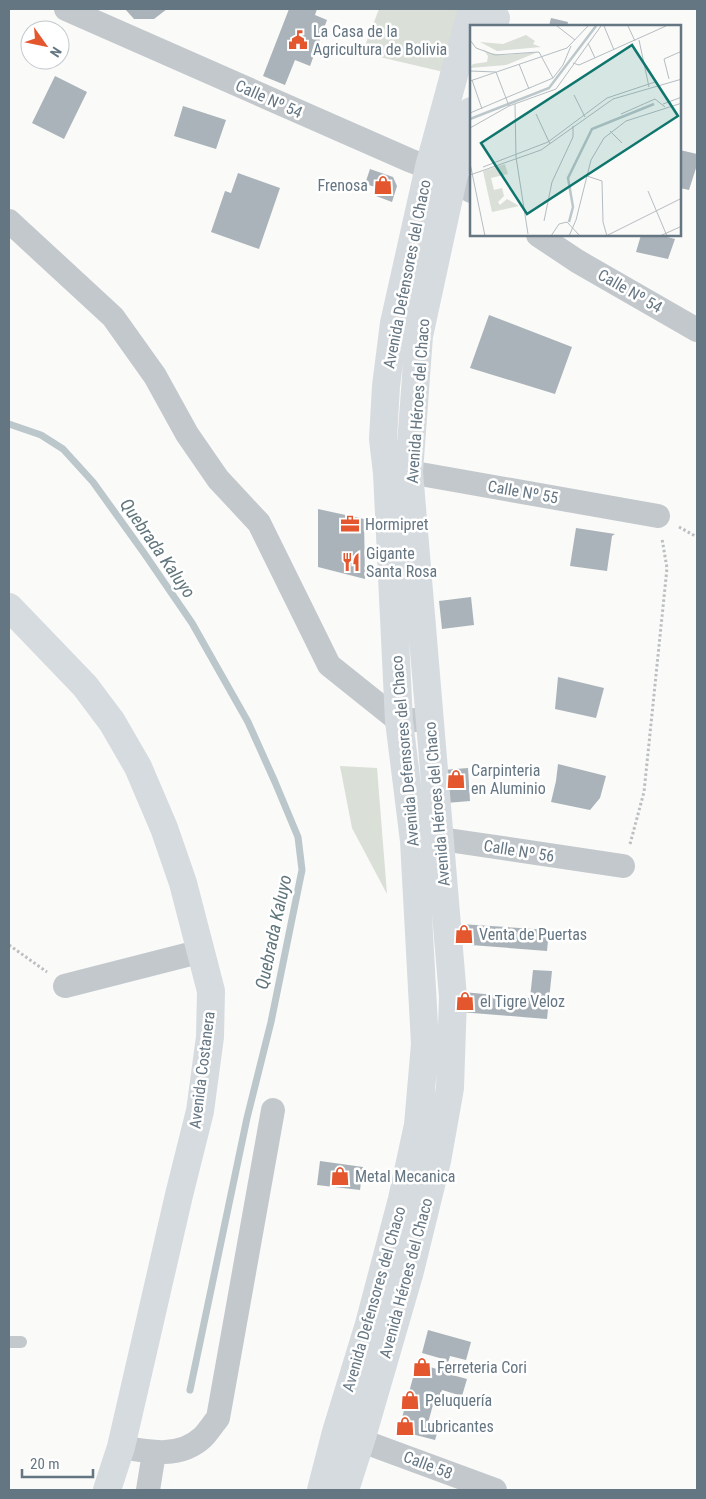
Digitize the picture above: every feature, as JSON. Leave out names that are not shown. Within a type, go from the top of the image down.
[{"type":"main road","name":"Avenida Defensores del Chaco","points":[[321,1490],[349,1436],[374,1305],[402,1199],[418,1125],[425,1044],[427,840],[399,721],[398,472],[383,439],[386,386],[394,323],[429,167],[470,57]]},
{"type":"main road","name":"Avenida Héroes del Chaco","points":[[427,840],[430,719],[398,472],[419,336],[462,185],[470,119]]},
{"type":"main road","name":"Avenida Costanera","points":[[9,608],[85,686],[112,722],[138,767],[164,828],[183,883],[211,991],[210,1037],[200,1111],[121,1447],[107,1490]]},
{"type":"main road","points":[[345,1490],[349,1436]]},
{"type":"street","name":"Calle Nº 54","points":[[66,9],[409,160],[429,167],[462,185]]},
{"type":"street","points":[[9,220],[113,317],[155,376],[187,434],[218,479],[259,523],[329,665],[399,721],[430,719]]},
{"type":"street","name":"Calle Nº 54","points":[[540,236],[577,261],[697,330]]},
{"type":"street","name":"Calle Nº 55","points":[[398,472],[658,516]]},
{"type":"street","name":"Calle Nº 56","points":[[427,840],[623,866]]},
{"type":"street","points":[[65,986],[202,951]]},
{"type":"street","points":[[121,1447],[154,1453],[180,1451],[202,1438],[218,1418],[273,1110]]},
{"type":"street","name":"Calle 58","points":[[349,1436],[495,1490]]},
{"type":"street","points":[[148,1490],[154,1453]]},
{"type":"path","points":[[623,866],[644,792],[667,568],[658,516]]},
{"type":"path","points":[[9,945],[65,986]]},
{"type":"shaded area","points":[[379,9],[465,9],[448,73],[371,55],[366,43]]},
{"type":"shaded area","points":[[340,766],[377,768],[387,894],[352,828]]},
{"type":"building","points":[[125,9],[167,9],[154,19],[134,19]]},
{"type":"building","name":"La Casa de la Agricultura de Bolivia","points":[[289,9],[317,9],[315,15],[327,20],[310,66],[295,60],[285,85],[263,76]]},
{"type":"building","points":[[551,18],[568,22],[567,25],[549,25]]},
{"type":"building","points":[[55,76],[87,92],[64,139],[32,123]]},
{"type":"building","points":[[183,106],[226,120],[216,149],[174,136]]},
{"type":"building","points":[[681,150],[697,154],[697,165],[689,190],[681,188]]},
{"type":"building","name":"Frenosa","points":[[370,169],[393,177],[397,186],[392,202],[376,196],[379,188],[365,184]]},
{"type":"building","points":[[238,173],[280,188],[259,249],[211,232],[225,191],[231,193]]},
{"type":"building","points":[[641,236],[664,236],[675,239],[668,259],[636,252]]},
{"type":"building","points":[[489,315],[572,347],[555,394],[470,368]]},
{"type":"building","points":[[318,509],[364,519],[365,579],[318,567]]},
{"type":"building","points":[[576,528],[615,534],[612,536],[607,571],[570,566]]},
{"type":"building","points":[[471,597],[474,625],[442,629],[439,601]]},
{"type":"building","points":[[558,677],[604,688],[596,718],[555,709]]},
{"type":"building","points":[[558,764],[606,776],[600,798],[590,810],[551,802]]},
{"type":"building","name":"Carpinteria en Aluminio","points":[[468,768],[470,801],[446,803],[443,770]]},
{"type":"building","points":[[460,924],[549,930],[547,951],[458,944]]},
{"type":"building","points":[[533,970],[552,971],[547,1019],[460,1012],[462,992],[530,998]]},
{"type":"building","name":"Metal Mecanica","points":[[320,1161],[363,1167],[360,1190],[317,1185]]},
{"type":"building","name":"Ferreteria Cori","points":[[428,1330],[471,1342],[466,1360],[450,1356],[445,1373],[467,1379],[462,1396],[442,1390],[439,1403],[434,1401],[428,1423],[439,1427],[435,1440],[404,1432],[400,1425],[417,1363],[440,1370],[443,1359],[422,1353]]},
{"type":"waterway","name":"Quebrada Kaluyo","points":[[9,424],[41,435],[63,449],[93,482],[144,553],[192,623],[248,722],[298,837],[302,870],[271,1022],[247,1118],[190,1390]]},
{"type":"place","name":"La Casa de la Agricultura de Bolivia","points":[[298,40]]},
{"type":"place","name":"Frenosa","points":[[383,185]]},
{"type":"place","name":"Hormipret","points":[[350,524]]},
{"type":"place","name":"Gigante Santa Rosa","points":[[351,562]]},
{"type":"place","name":"Carpinteria en Aluminio","points":[[456,779]]},
{"type":"place","name":"Venta de Puertas","points":[[464,934]]},
{"type":"place","name":"el Tigre Veloz","points":[[465,1001]]},
{"type":"place","name":"Metal Mecanica","points":[[340,1176]]},
{"type":"place","name":"Ferreteria Cori","points":[[422,1367]]},
{"type":"place","name":"Peluquería","points":[[410,1400]]},
{"type":"place","name":"Lubricantes","points":[[405,1426]]}]
